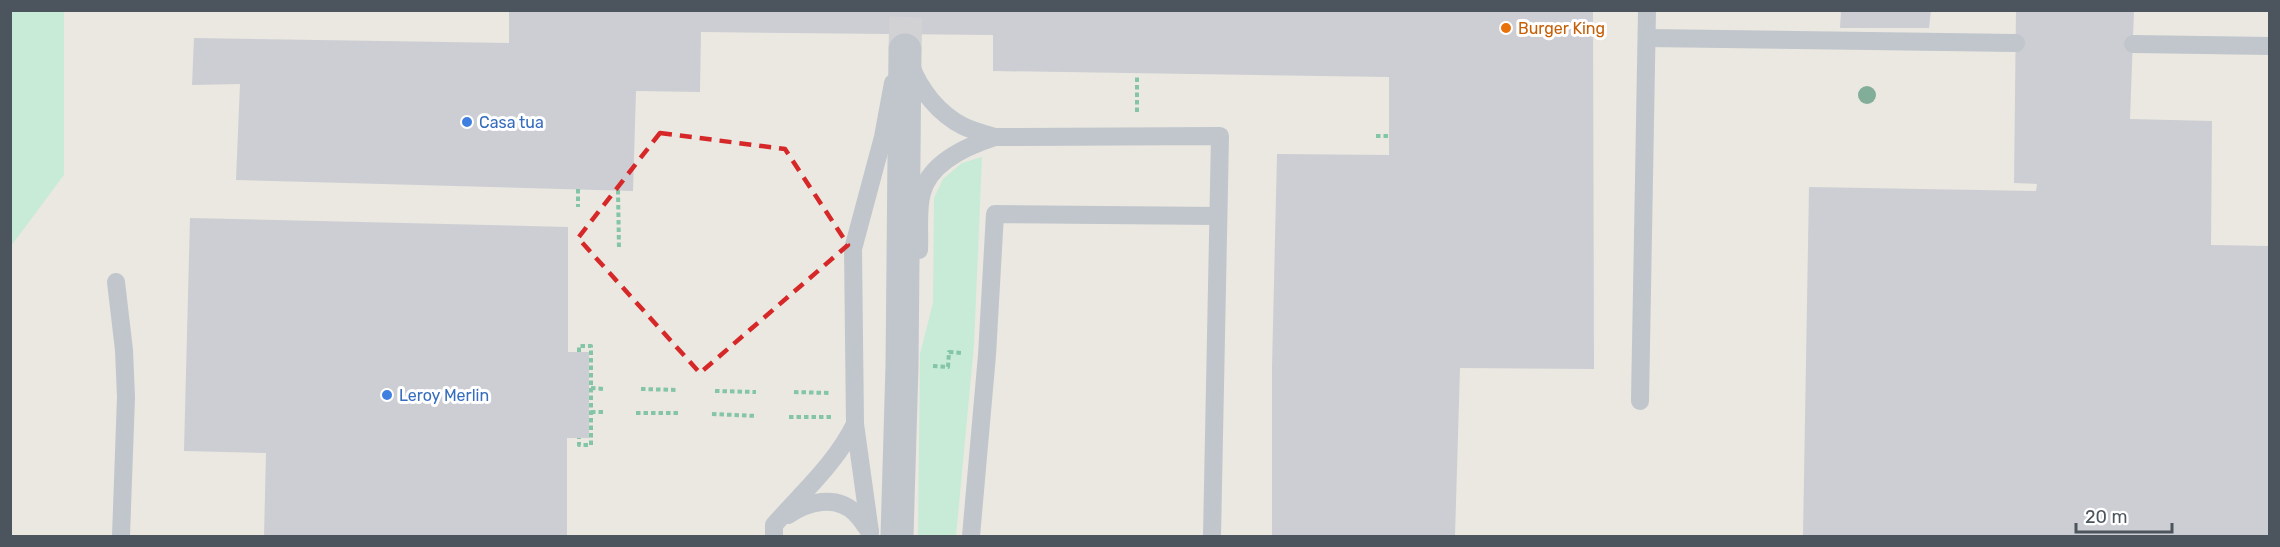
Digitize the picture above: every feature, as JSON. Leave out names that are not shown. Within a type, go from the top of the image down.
[{"type":"street","points":[[879,535],[902,343],[905,50]]},
{"type":"lane","points":[[1640,401],[1647,10]]},
{"type":"lane","points":[[1647,38],[2016,43]]},
{"type":"lane","points":[[2133,44],[2270,46]]},
{"type":"lane","points":[[905,50],[916,80],[944,113],[963,126],[995,137]]},
{"type":"lane","points":[[774,531],[844,445],[848,421],[853,249],[883,137],[890,91],[905,50]]},
{"type":"lane","points":[[902,343],[918,309],[922,190],[936,169],[948,159],[979,142],[995,137],[1220,136],[1212,537]]},
{"type":"lane","points":[[971,537],[987,356],[995,214],[1218,216]]},
{"type":"lane","points":[[116,282],[126,398],[121,537]]},
{"type":"lane","points":[[848,421],[879,535]]},
{"type":"lane","points":[[774,531],[798,508],[812,503],[828,502],[841,504],[855,512],[879,535]]},
{"type":"path","points":[[1376,136],[1389,136]]},
{"type":"path","points":[[578,189],[578,207]]},
{"type":"path","points":[[618,190],[619,249]]},
{"type":"path","points":[[579,352],[579,346],[591,346],[591,445],[579,445],[579,438]]},
{"type":"path","points":[[930,366],[948,367],[949,352],[987,356]]},
{"type":"path","points":[[591,388],[604,389]]},
{"type":"path","points":[[641,390],[678,390]]},
{"type":"path","points":[[716,391],[756,392]]},
{"type":"path","points":[[794,392],[832,393]]},
{"type":"path","points":[[591,412],[604,412]]},
{"type":"path","points":[[636,413],[680,413]]},
{"type":"path","points":[[712,414],[757,416]]},
{"type":"path","points":[[789,417],[848,421]]},
{"type":"highlighted area","points":[[660,133],[785,149],[848,245],[700,373],[578,238]]},
{"type":"shaded area","points":[[64,11],[2269,11],[2269,536],[11,536],[10,246],[64,175]]},
{"type":"green space","points":[[11,10],[64,11],[64,175],[11,246]]},
{"type":"green space","points":[[982,157],[974,345],[956,536],[918,536],[920,354],[933,303],[934,198],[943,179],[962,163]]},
{"type":"building","points":[[509,10],[1593,10],[1594,369],[1460,368],[1455,536],[1272,536],[1272,368],[1277,154],[1389,155],[1389,77],[993,71],[993,35],[701,32],[700,92],[636,91],[633,191],[236,180],[240,84],[192,85],[194,38],[509,43]]},
{"type":"building","points":[[1841,10],[1931,10],[1929,28],[1840,28]]},
{"type":"building","points":[[2016,10],[2134,10],[2130,119],[2212,121],[2211,245],[2270,246],[2270,536],[1803,536],[1809,187],[2036,191],[2037,184],[2014,183]]},
{"type":"building","name":"Leroy Merlin","points":[[190,218],[568,227],[568,352],[589,352],[589,438],[567,438],[567,536],[264,536],[266,453],[184,451]]},
{"type":"tunnel","points":[[905,50],[906,10]]},
{"type":"place","name":"Burger King","points":[[1506,28]]},
{"type":"place","name":"Casa tua","points":[[467,122]]},
{"type":"place","name":"Leroy Merlin","points":[[387,395]]}]
